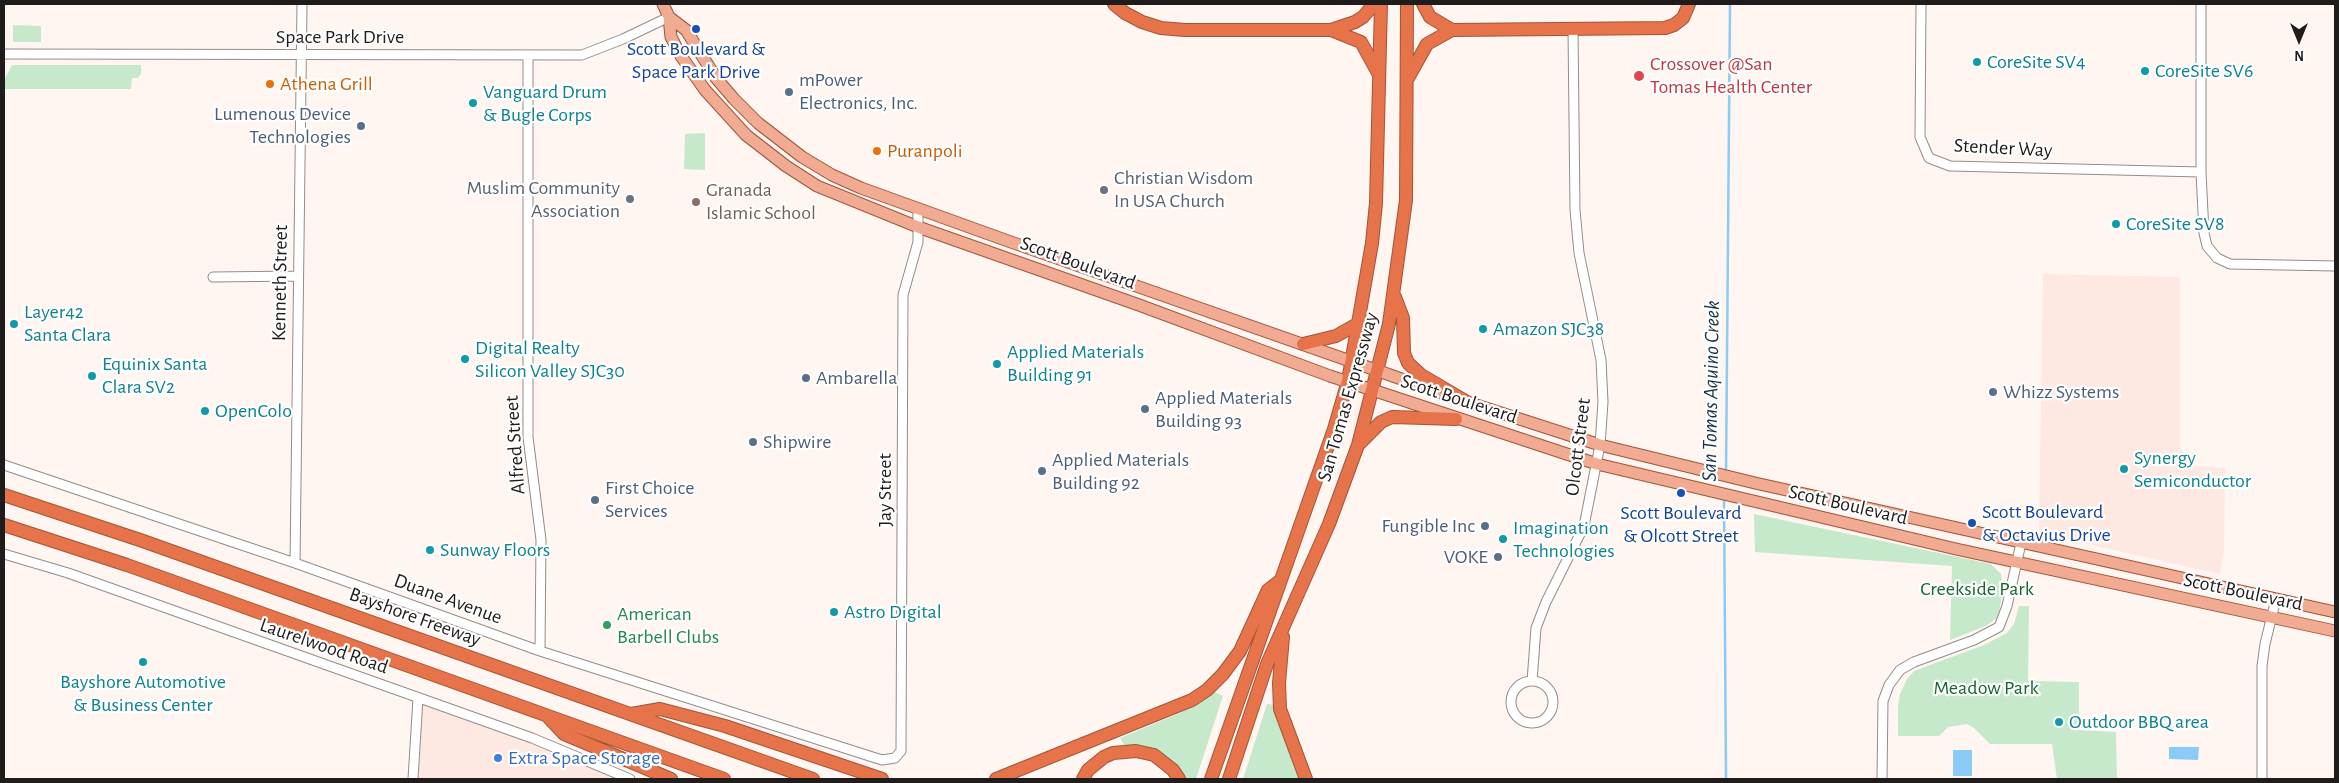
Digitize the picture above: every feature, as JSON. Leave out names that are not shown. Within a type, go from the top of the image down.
[{"type":"highway","points":[[1114,4],[1125,13],[1142,22],[1161,28],[1185,30],[1331,30],[1355,22],[1363,17],[1374,4]]},
{"type":"highway","name":"San Tomas Expressway","points":[[1211,779],[1334,429],[1348,381],[1372,243],[1378,185],[1381,4]]},
{"type":"highway","name":"San Tomas Expressway","points":[[1229,779],[1256,694],[1329,524],[1358,445],[1378,370],[1394,296],[1406,200],[1407,4]]},
{"type":"highway","points":[[1423,4],[1430,17],[1452,30]]},
{"type":"highway","points":[[1407,78],[1427,44],[1452,30],[1666,28],[1683,18],[1689,4]]},
{"type":"highway","points":[[1331,30],[1361,42],[1379,75]]},
{"type":"highway","points":[[1394,296],[1403,318],[1404,353],[1408,363],[1421,375],[1467,402]]},
{"type":"highway","points":[[1303,344],[1336,336],[1359,323]]},
{"type":"highway","points":[[1358,445],[1381,422],[1392,417],[1456,419]]},
{"type":"highway","name":"Bayshore Freeway","points":[[4,495],[140,540],[813,779]]},
{"type":"highway","points":[[4,525],[127,565],[724,779]]},
{"type":"highway","points":[[996,779],[1192,700],[1207,690],[1223,674],[1240,651],[1268,590],[1281,580]]},
{"type":"highway","points":[[1284,626],[1278,683],[1280,709],[1306,779]]},
{"type":"highway","points":[[632,714],[660,709],[724,726],[882,779]]},
{"type":"highway","points":[[546,716],[564,734],[671,779]]},
{"type":"highway","points":[[1083,779],[1088,770],[1104,757],[1113,753],[1136,751],[1147,752],[1162,760],[1180,779]]},
{"type":"main road","name":"Scott Boulevard","points":[[663,4],[669,18],[671,37],[705,90],[739,128],[765,151],[817,186],[842,198],[918,227],[1373,391],[1597,464],[1752,502],[2335,632]]},
{"type":"main road","name":"Scott Boulevard","points":[[669,18],[686,30],[716,78],[734,99],[776,139],[832,175],[918,209],[1467,402],[1600,445],[1755,483],[2335,612]]},
{"type":"street","name":"Kenneth Street","points":[[295,563],[302,4]]},
{"type":"street","name":"Stender Way","points":[[1921,4],[1920,137],[1929,158],[1950,166],[2201,172]]},
{"type":"street","points":[[2201,4],[2201,172],[2205,241],[2217,258],[2236,265],[2335,266]]},
{"type":"street","name":"Space Park Drive","points":[[4,54],[582,55],[669,18]]},
{"type":"street","name":"Olcott Street","points":[[1532,681],[1536,628],[1546,602],[1584,526],[1600,445],[1603,402],[1601,360],[1579,253],[1576,214],[1573,29]]},
{"type":"street","name":"Alfred Street","points":[[528,55],[528,437],[541,540],[540,652]]},
{"type":"street","name":"Jay Street","points":[[882,760],[895,758],[901,751],[903,295],[918,242],[918,209]]},
{"type":"street","points":[[213,277],[298,276]]},
{"type":"street","name":"Duane Avenue","points":[[4,465],[295,563],[540,652],[882,760]]},
{"type":"street","points":[[1882,779],[1883,701],[1889,685],[1900,670],[1914,662],[1974,640],[1999,627],[2003,620],[2021,543]]},
{"type":"street","name":"Laurelwood Road","points":[[4,554],[68,573],[532,738],[630,779]]},
{"type":"street","points":[[2262,779],[2262,666],[2264,644],[2276,598]]},
{"type":"street","points":[[1532,681],[1538,682],[1549,690],[1553,702],[1552,709],[1544,720],[1530,723],[1518,717],[1511,705],[1514,691],[1525,682],[1532,681]]},
{"type":"street","points":[[413,779],[418,698]]},
{"type":"shaded area","points":[[2043,274],[2180,277],[2180,447],[2194,466],[2225,468],[2224,550],[2220,574],[2039,533]]},
{"type":"shaded area","name":"Extra Space Storage","points":[[418,698],[630,779],[413,779]]},
{"type":"green space","points":[[13,25],[41,26],[41,42],[13,42]]},
{"type":"green space","points":[[12,65],[141,65],[141,74],[138,78],[132,78],[131,89],[4,89],[4,80]]},
{"type":"green space","points":[[705,133],[705,170],[684,169],[685,134]]},
{"type":"green space","name":"Creekside Park","points":[[1754,514],[1991,564],[2001,574],[2003,590],[1998,617],[1986,626],[1950,640],[1952,566],[1755,552]]},
{"type":"green space","name":"Meadow Park","points":[[2019,606],[2029,606],[2028,681],[2079,682],[2079,730],[2116,732],[2117,779],[2057,779],[2052,744],[1990,744],[1974,728],[1967,724],[1948,727],[1939,736],[1898,736],[1900,694],[1907,679],[1914,671],[1984,645],[2007,633],[2014,624]]},
{"type":"green space","points":[[1215,692],[1223,696],[1196,779],[1185,779],[1151,748],[1142,745],[1124,745],[1120,738],[1180,713]]},
{"type":"green space","points":[[1267,704],[1276,705],[1302,779],[1243,779]]},
{"type":"water","points":[[2169,747],[2199,747],[2198,760],[2169,759]]},
{"type":"water","points":[[1953,750],[1972,750],[1972,776],[1953,776]]},
{"type":"waterway","name":"San Tomas Aquino Creek","points":[[1726,472],[1730,4]]},
{"type":"waterway","name":"San Tomas Aquino Creek","points":[[1724,498],[1726,779]]},
{"type":"place","name":"Scott Boulevard & Space Park Drive","points":[[696,29]]},
{"type":"place","name":"CoreSite SV4","points":[[1977,62]]},
{"type":"place","name":"CoreSite SV6","points":[[2145,71]]},
{"type":"place","name":"Crossover @San Tomas Health Center","points":[[1639,76]]},
{"type":"place","name":"Athena Grill","points":[[270,84]]},
{"type":"place","name":"mPower Electronics, Inc.","points":[[789,92]]},
{"type":"place","name":"Vanguard Drum & Bugle Corps","points":[[473,103]]},
{"type":"place","name":"Lumenous Device Technologies","points":[[361,126]]},
{"type":"place","name":"Puranpoli","points":[[877,151]]},
{"type":"place","name":"Christian Wisdom In USA Church","points":[[1104,190]]},
{"type":"place","name":"Muslim Community Association","points":[[630,199]]},
{"type":"place","name":"Granada Islamic School","points":[[696,202]]},
{"type":"place","name":"CoreSite SV8","points":[[2116,224]]},
{"type":"place","name":"Layer42 Santa Clara","points":[[14,324]]},
{"type":"place","name":"Amazon SJC38","points":[[1483,329]]},
{"type":"place","name":"Digital Realty Silicon Valley SJC30","points":[[465,359]]},
{"type":"place","name":"Applied Materials Building 91","points":[[997,364]]},
{"type":"place","name":"Equinix Santa Clara SV2","points":[[92,376]]},
{"type":"place","name":"Ambarella","points":[[806,378]]},
{"type":"place","name":"Whizz Systems","points":[[1993,392]]},
{"type":"place","name":"Applied Materials Building 93","points":[[1145,409]]},
{"type":"place","name":"OpenColo","points":[[205,411]]},
{"type":"place","name":"Shipwire","points":[[753,442]]},
{"type":"place","name":"Synergy Semiconductor","points":[[2124,469]]},
{"type":"place","name":"Applied Materials Building 92","points":[[1042,471]]},
{"type":"place","name":"Scott Boulevard & Olcott Street","points":[[1681,493]]},
{"type":"place","name":"First Choice Services","points":[[595,500]]},
{"type":"place","name":"Scott Boulevard & Octavius Drive","points":[[1972,523]]},
{"type":"place","name":"Fungible Inc","points":[[1485,526]]},
{"type":"place","name":"Imagination Technologies","points":[[1503,539]]},
{"type":"place","name":"Sunway Floors","points":[[430,550]]},
{"type":"place","name":"VOKE","points":[[1498,557]]},
{"type":"place","name":"Astro Digital","points":[[834,612]]},
{"type":"place","name":"American Barbell Clubs","points":[[607,625]]},
{"type":"place","name":"Bayshore Automotive & Business Center","points":[[143,662]]},
{"type":"place","name":"Outdoor BBQ area","points":[[2059,722]]},
{"type":"place","name":"Extra Space Storage","points":[[498,758]]}]
